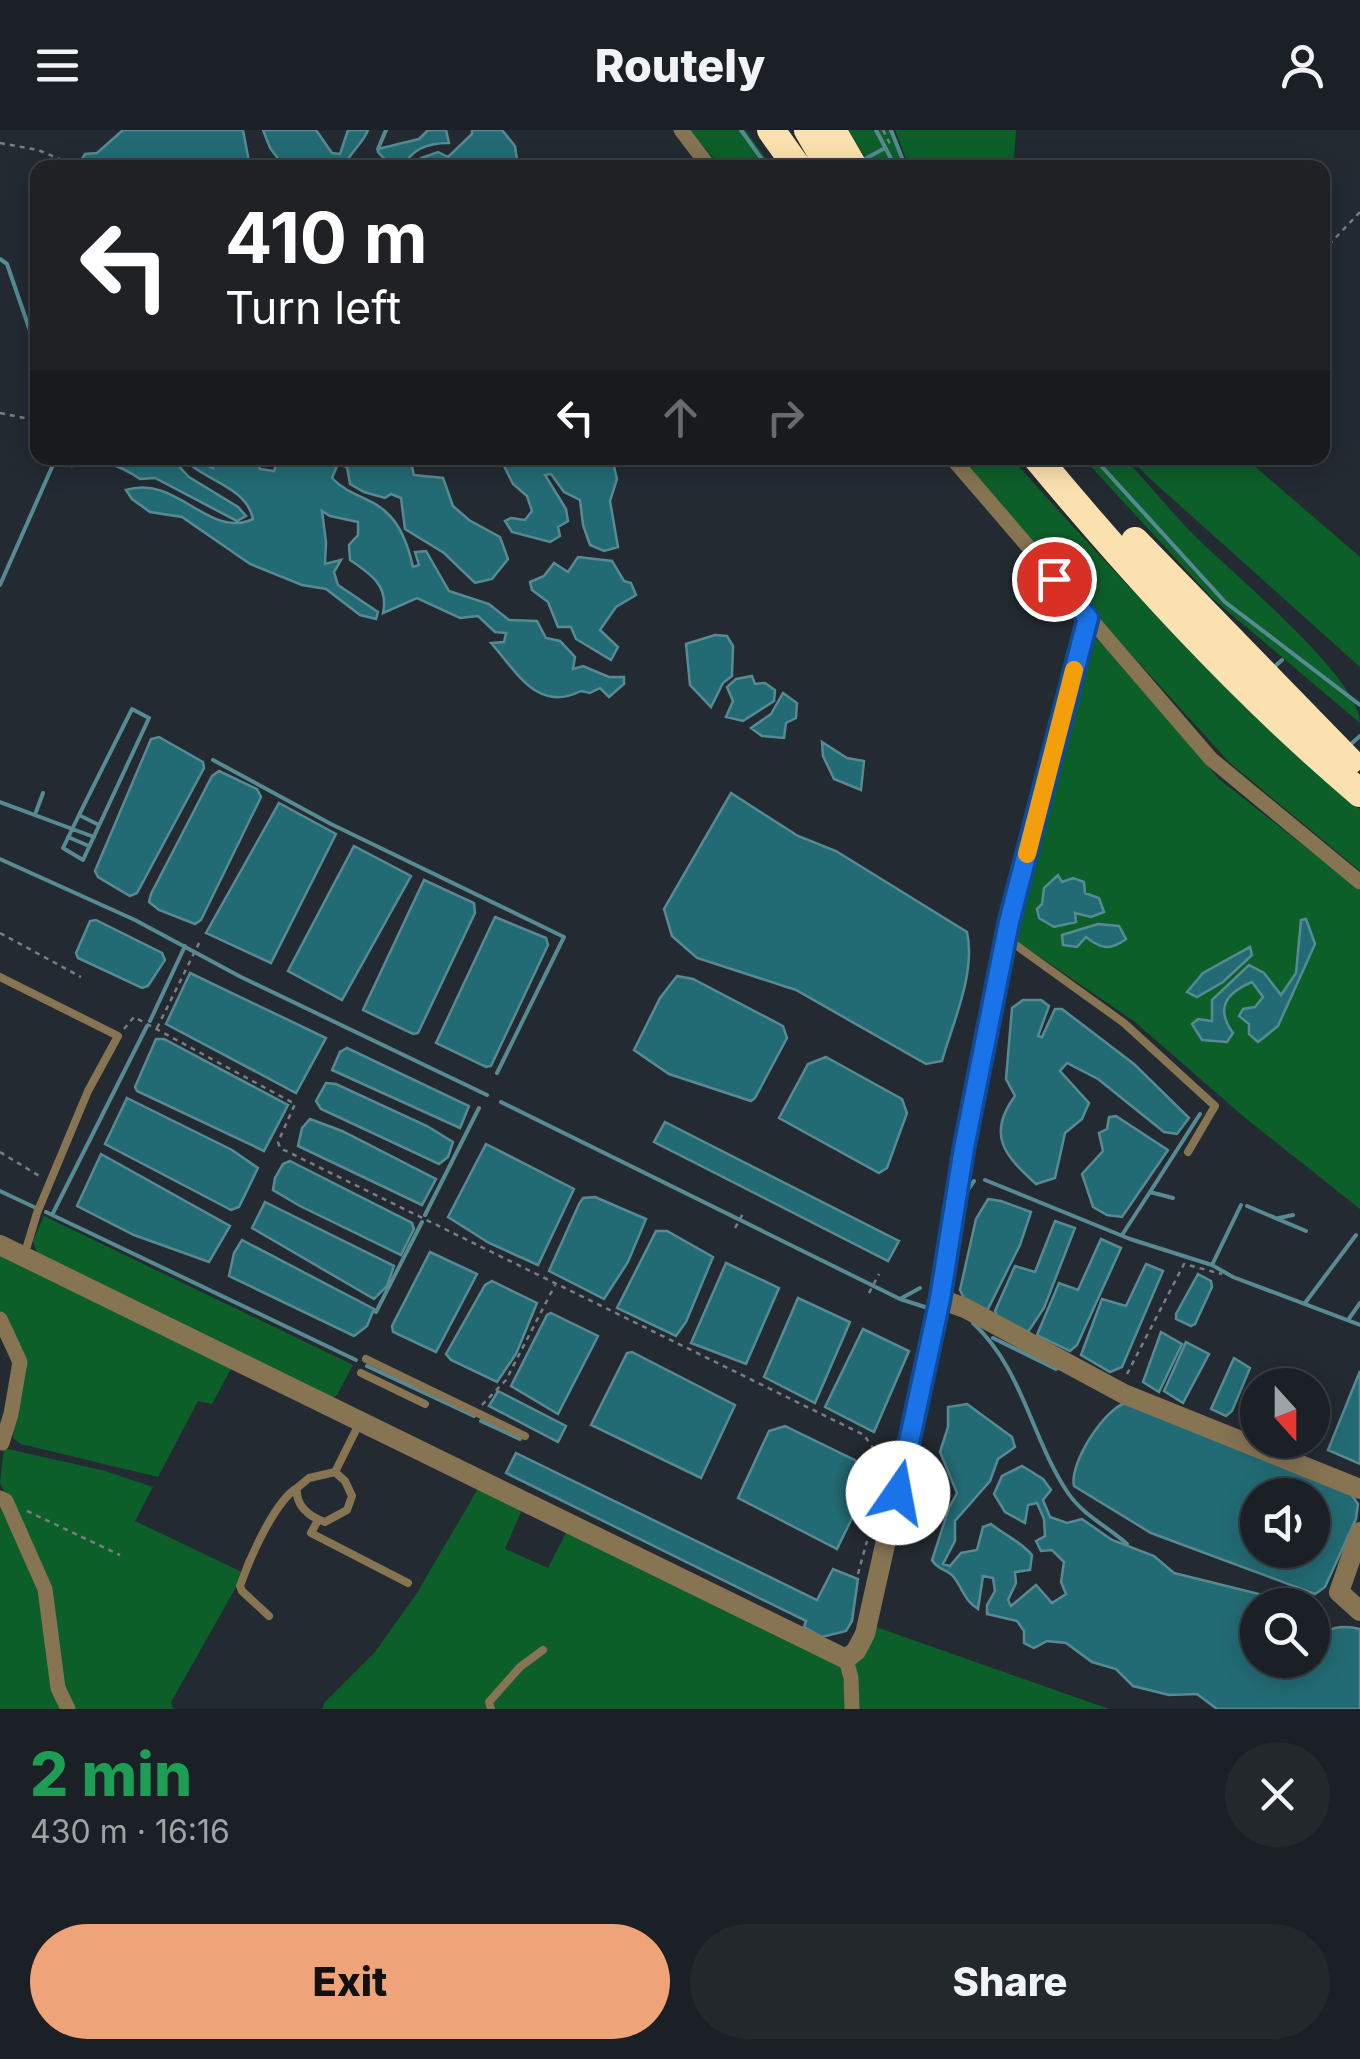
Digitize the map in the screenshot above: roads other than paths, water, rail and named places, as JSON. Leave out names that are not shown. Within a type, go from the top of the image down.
[{"type":"highway","points":[[771,130],[792,160]]},
{"type":"highway","points":[[808,130],[825,160]]},
{"type":"highway","points":[[832,130],[849,160]]},
{"type":"highway","points":[[1030,465],[1060,498],[1077,506]]},
{"type":"highway","points":[[1043,465],[1214,656],[1300,742],[1360,793]]},
{"type":"highway","points":[[1067,465],[1182,592],[1360,770]]},
{"type":"street","points":[[681,130],[704,160]]},
{"type":"street","points":[[958,465],[1212,759],[1360,882]]},
{"type":"street","points":[[0,1245],[846,1659],[852,1709]]},
{"type":"street","points":[[846,1659],[856,1651],[864,1634],[940,1299],[965,1308],[1118,1391],[1360,1490]]},
{"type":"street","points":[[1,1328],[20,1362],[2,1443]]},
{"type":"street","points":[[3,1500],[46,1590],[58,1688],[68,1709]]},
{"type":"street","points":[[1360,1532],[1339,1592],[1360,1610]]},
{"type":"lane","points":[[940,1299],[964,1148],[1006,938],[1088,618]]},
{"type":"lane","points":[[1006,938],[1124,1023],[1216,1106],[1188,1152]]},
{"type":"lane","points":[[0,976],[118,1036],[88,1090],[24,1256]]},
{"type":"lane","points":[[366,1359],[525,1436]]},
{"type":"lane","points":[[361,1373],[425,1404]]},
{"type":"lane","points":[[269,1616],[240,1586],[257,1548],[286,1496],[309,1478],[334,1472],[360,1422]]},
{"type":"lane","points":[[297,1488],[300,1503],[308,1514],[325,1522],[347,1510],[352,1496],[346,1481],[334,1472]]},
{"type":"lane","points":[[318,1520],[310,1533],[408,1583]]},
{"type":"lane","points":[[490,1709],[489,1702],[503,1684],[543,1650]]},
{"type":"water","points":[[123,130],[243,130],[249,160],[81,160],[85,154],[97,153]]},
{"type":"water","points":[[263,130],[316,130],[332,153],[340,154],[348,130],[368,130],[348,160],[279,160]]},
{"type":"water","points":[[428,130],[446,130],[449,143],[422,148],[408,160],[385,160],[378,152],[378,149],[419,139]]},
{"type":"water","points":[[472,130],[502,130],[515,146],[517,160],[419,160],[438,152],[448,157]]},
{"type":"water","points":[[112,465],[178,465],[246,516],[237,521],[155,478],[140,479]]},
{"type":"water","points":[[212,465],[259,465],[260,469],[274,471],[276,465],[338,465],[332,478],[393,519],[413,567],[419,565],[415,552],[426,551],[449,591],[489,604],[509,620],[537,621],[546,638],[560,641],[575,657],[573,669],[583,666],[609,677],[624,677],[624,684],[609,697],[600,688],[590,693],[552,697],[519,677],[491,643],[504,642],[506,633],[495,632],[478,616],[460,618],[417,598],[383,613],[381,588],[350,560],[349,545],[358,535],[358,522],[322,511],[325,564],[341,560],[334,572],[338,585],[378,612],[376,619],[360,615],[326,589],[302,585],[250,564],[182,517],[150,512],[126,490],[161,491],[222,521],[253,519],[237,494],[192,466],[213,468]]},
{"type":"water","points":[[341,465],[412,465],[414,475],[443,478],[453,506],[500,537],[508,559],[492,579],[475,583],[444,553],[405,529],[401,498],[391,494],[385,498],[350,484],[347,467]]},
{"type":"water","points":[[504,465],[614,465],[617,479],[610,501],[618,547],[604,551],[590,545],[580,500],[564,492],[551,474],[545,475],[566,509],[568,521],[558,527],[560,536],[550,542],[512,532],[505,521],[525,520],[532,511],[527,496],[513,484]]},
{"type":"water","points":[[578,557],[612,561],[636,595],[616,607],[600,630],[618,647],[611,660],[576,639],[571,627],[558,627],[548,602],[532,590],[530,582],[544,576],[554,563],[568,572]]},
{"type":"water","points":[[715,635],[727,636],[733,646],[732,676],[723,683],[711,707],[690,685],[686,644]]},
{"type":"water","points":[[752,676],[755,684],[765,683],[775,690],[774,701],[743,721],[726,717],[733,701],[727,687],[736,679]]},
{"type":"water","points":[[783,693],[797,703],[796,718],[786,723],[784,738],[762,736],[751,728],[771,714]]},
{"type":"water","points":[[159,737],[203,762],[204,768],[137,893],[130,896],[98,877],[95,871],[151,739]]},
{"type":"water","points":[[822,742],[847,758],[864,761],[861,790],[834,779],[823,756]]},
{"type":"water","points":[[219,771],[257,789],[261,797],[201,920],[195,924],[149,902],[212,776]]},
{"type":"water","points":[[731,793],[798,836],[836,851],[967,932],[966,981],[942,1061],[926,1064],[796,990],[697,958],[672,936],[664,909]]},
{"type":"water","points":[[279,803],[336,834],[271,963],[206,933]]},
{"type":"water","points":[[354,846],[411,876],[342,1000],[288,971]]},
{"type":"water","points":[[1058,875],[1062,882],[1073,878],[1084,882],[1085,893],[1099,898],[1104,912],[1091,917],[1075,913],[1076,922],[1054,927],[1039,918],[1037,909],[1042,904],[1044,888]]},
{"type":"water","points":[[424,880],[474,903],[475,913],[418,1033],[413,1034],[363,1010]]},
{"type":"water","points":[[495,917],[546,938],[548,945],[491,1066],[486,1067],[436,1043]]},
{"type":"water","points":[[1306,919],[1315,944],[1278,1026],[1258,1042],[1249,1034],[1249,1024],[1239,1016],[1243,1009],[1255,1007],[1263,997],[1252,982],[1226,1002],[1225,1016],[1233,1033],[1227,1042],[1202,1040],[1192,1024],[1198,1019],[1212,1021],[1212,1000],[1249,965],[1264,973],[1281,995],[1296,973],[1301,920]]},
{"type":"water","points":[[96,920],[162,953],[165,960],[148,986],[142,988],[78,958],[76,953],[90,921]]},
{"type":"water","points":[[1098,924],[1119,926],[1126,939],[1110,947],[1086,937],[1077,947],[1063,945],[1062,935]]},
{"type":"water","points":[[1250,947],[1252,955],[1223,982],[1197,997],[1187,992],[1203,973]]},
{"type":"water","points":[[190,973],[326,1038],[296,1093],[166,1024]]},
{"type":"water","points":[[677,976],[693,979],[783,1026],[787,1038],[751,1101],[669,1074],[634,1050],[660,998]]},
{"type":"water","points":[[1023,1000],[1041,1000],[1049,1006],[1038,1036],[1042,1037],[1055,1009],[1062,1009],[1134,1064],[1189,1118],[1177,1134],[1164,1132],[1098,1079],[1067,1063],[1060,1071],[1089,1103],[1082,1119],[1065,1133],[1055,1178],[1036,1184],[1008,1154],[1001,1134],[1006,1110],[1015,1096],[1006,1079],[1012,1008]]},
{"type":"water","points":[[156,1039],[164,1039],[288,1105],[264,1151],[137,1091],[135,1087]]},
{"type":"water","points":[[347,1048],[469,1106],[460,1128],[332,1070],[340,1052]]},
{"type":"water","points":[[826,1057],[902,1099],[907,1113],[887,1168],[879,1173],[779,1118],[808,1064]]},
{"type":"water","points":[[326,1083],[427,1126],[453,1142],[448,1157],[439,1164],[321,1109],[316,1101]]},
{"type":"water","points":[[127,1098],[232,1150],[258,1168],[239,1207],[231,1210],[105,1144]]},
{"type":"water","points":[[1116,1116],[1168,1150],[1122,1217],[1093,1207],[1082,1174],[1103,1151],[1099,1133],[1107,1129],[1109,1117]]},
{"type":"water","points":[[310,1119],[436,1179],[422,1205],[298,1146],[302,1128]]},
{"type":"water","points":[[665,1122],[899,1241],[888,1261],[654,1142]]},
{"type":"water","points":[[486,1144],[574,1189],[538,1265],[489,1243],[448,1217]]},
{"type":"water","points":[[101,1154],[230,1226],[209,1262],[134,1235],[77,1206]]},
{"type":"water","points":[[290,1161],[412,1223],[414,1229],[401,1255],[273,1190],[283,1164]]},
{"type":"water","points":[[595,1197],[646,1219],[628,1262],[604,1299],[549,1271],[579,1204],[583,1198]]},
{"type":"water","points":[[988,1199],[1031,1212],[1020,1245],[987,1311],[964,1298],[960,1290],[976,1219]]},
{"type":"water","points":[[265,1202],[394,1266],[387,1286],[374,1299],[252,1228]]},
{"type":"water","points":[[1055,1221],[1075,1228],[1044,1308],[1028,1332],[998,1318],[995,1311],[1015,1266],[1035,1272]]},
{"type":"water","points":[[656,1231],[667,1231],[713,1257],[686,1322],[676,1336],[617,1308]]},
{"type":"water","points":[[1101,1239],[1121,1248],[1077,1345],[1070,1351],[1037,1335],[1059,1283],[1078,1290]]},
{"type":"water","points":[[242,1240],[374,1309],[367,1326],[354,1336],[229,1276],[234,1253]]},
{"type":"water","points":[[430,1252],[477,1274],[436,1352],[393,1332],[392,1326]]},
{"type":"water","points":[[726,1263],[779,1288],[746,1364],[691,1343]]},
{"type":"water","points":[[1146,1264],[1163,1271],[1122,1367],[1110,1372],[1081,1355],[1102,1299],[1126,1306]]},
{"type":"water","points":[[1198,1274],[1211,1281],[1212,1287],[1191,1326],[1176,1319],[1176,1314]]},
{"type":"water","points":[[492,1281],[537,1303],[516,1354],[497,1382],[446,1354],[485,1285]]},
{"type":"water","points":[[798,1298],[850,1322],[815,1403],[764,1377]]},
{"type":"water","points":[[551,1313],[598,1336],[558,1414],[511,1386]]},
{"type":"water","points":[[863,1329],[909,1351],[874,1432],[825,1407]]},
{"type":"water","points":[[1161,1332],[1182,1344],[1159,1392],[1143,1382]]},
{"type":"water","points":[[1186,1342],[1209,1354],[1183,1403],[1164,1391]]},
{"type":"water","points":[[632,1352],[735,1405],[701,1478],[591,1425],[627,1353]]},
{"type":"water","points":[[1234,1358],[1250,1368],[1240,1368],[1240,1392],[1232,1411],[1226,1416],[1211,1409]]},
{"type":"water","points":[[1360,1371],[1360,1464],[1330,1451]]},
{"type":"water","points":[[498,1391],[566,1426],[558,1442],[489,1406]]},
{"type":"water","points":[[1125,1403],[1240,1448],[1240,1458],[1265,1458],[1316,1478],[1240,1478],[1240,1566],[1151,1533],[1074,1486],[1082,1451],[1107,1416]]},
{"type":"water","points":[[967,1404],[1012,1437],[1015,1447],[998,1459],[990,1481],[955,1521],[955,1541],[943,1564],[950,1566],[961,1553],[977,1550],[983,1527],[991,1524],[1032,1555],[1030,1570],[1015,1572],[1016,1583],[1008,1600],[1011,1606],[1036,1585],[1052,1603],[1066,1594],[1061,1582],[1064,1562],[1052,1550],[1041,1551],[1036,1541],[1045,1536],[1044,1519],[1037,1503],[1028,1505],[1025,1523],[1005,1512],[994,1494],[1002,1476],[1022,1466],[1043,1479],[1051,1490],[1043,1500],[1050,1517],[1067,1523],[1082,1519],[1112,1540],[1154,1556],[1174,1573],[1240,1589],[1240,1678],[1330,1678],[1330,1630],[1360,1629],[1360,1709],[1217,1709],[1197,1694],[1169,1695],[1133,1686],[1116,1669],[1092,1662],[1066,1643],[1047,1641],[1034,1648],[1024,1643],[1024,1631],[1017,1621],[987,1614],[995,1591],[993,1578],[983,1576],[978,1609],[973,1606],[952,1575],[932,1560],[957,1493],[940,1452],[948,1427],[948,1407]]},
{"type":"water","points":[[785,1426],[871,1468],[874,1473],[837,1549],[738,1498],[769,1431]]},
{"type":"water","points":[[516,1453],[817,1600],[833,1569],[858,1579],[852,1621],[846,1631],[822,1637],[804,1627],[806,1621],[506,1473]]},
{"type":"water","points":[[1330,1484],[1349,1491],[1358,1504],[1356,1519],[1325,1587],[1299,1588],[1245,1568],[1330,1568]]},
{"type":"waterway","points":[[378,149],[386,130]]},
{"type":"waterway","points":[[741,130],[762,160]]},
{"type":"waterway","points":[[876,130],[892,160]]},
{"type":"waterway","points":[[891,130],[903,160]]},
{"type":"waterway","points":[[865,159],[885,148]]},
{"type":"waterway","points":[[0,259],[7,264],[30,331]]},
{"type":"waterway","points":[[0,585],[53,465]]},
{"type":"waterway","points":[[1100,465],[1225,602],[1360,705]]},
{"type":"waterway","points":[[1273,668],[1282,660]]},
{"type":"waterway","points":[[79,815],[63,848],[83,860],[149,718],[132,709],[79,815],[99,825]]},
{"type":"waterway","points":[[1351,744],[1360,736]]},
{"type":"waterway","points":[[213,760],[331,824],[564,937],[497,1073]]},
{"type":"waterway","points":[[36,812],[43,793]]},
{"type":"waterway","points":[[0,802],[94,837]]},
{"type":"waterway","points":[[68,837],[89,846]]},
{"type":"waterway","points":[[0,859],[135,920],[241,977],[487,1095]]},
{"type":"waterway","points":[[150,1021],[185,946]]},
{"type":"waterway","points":[[52,1215],[147,1026]]},
{"type":"waterway","points":[[501,1102],[900,1299],[925,1307]]},
{"type":"waterway","points":[[425,1215],[479,1108]]},
{"type":"waterway","points":[[1150,1192],[1200,1114]]},
{"type":"waterway","points":[[985,1180],[1360,1325]]},
{"type":"waterway","points":[[947,1274],[962,1198],[974,1181]]},
{"type":"waterway","points":[[0,1191],[34,1207]]},
{"type":"waterway","points":[[1122,1235],[1150,1192],[1173,1198]]},
{"type":"waterway","points":[[1212,1265],[1241,1205]]},
{"type":"waterway","points":[[1247,1206],[1306,1231]]},
{"type":"waterway","points":[[46,1212],[356,1360]]},
{"type":"waterway","points":[[1279,1218],[1293,1215]]},
{"type":"waterway","points":[[376,1312],[422,1222]]},
{"type":"waterway","points":[[1305,1303],[1356,1235]]},
{"type":"waterway","points":[[900,1299],[920,1288]]},
{"type":"waterway","points":[[1348,1320],[1360,1303]]},
{"type":"waterway","points":[[973,1323],[1004,1361],[1068,1493],[1127,1544]]},
{"type":"waterway","points":[[993,1338],[1056,1369]]},
{"type":"waterway","points":[[367,1366],[474,1416]]},
{"type":"waterway","points":[[481,1421],[520,1439]]}]
